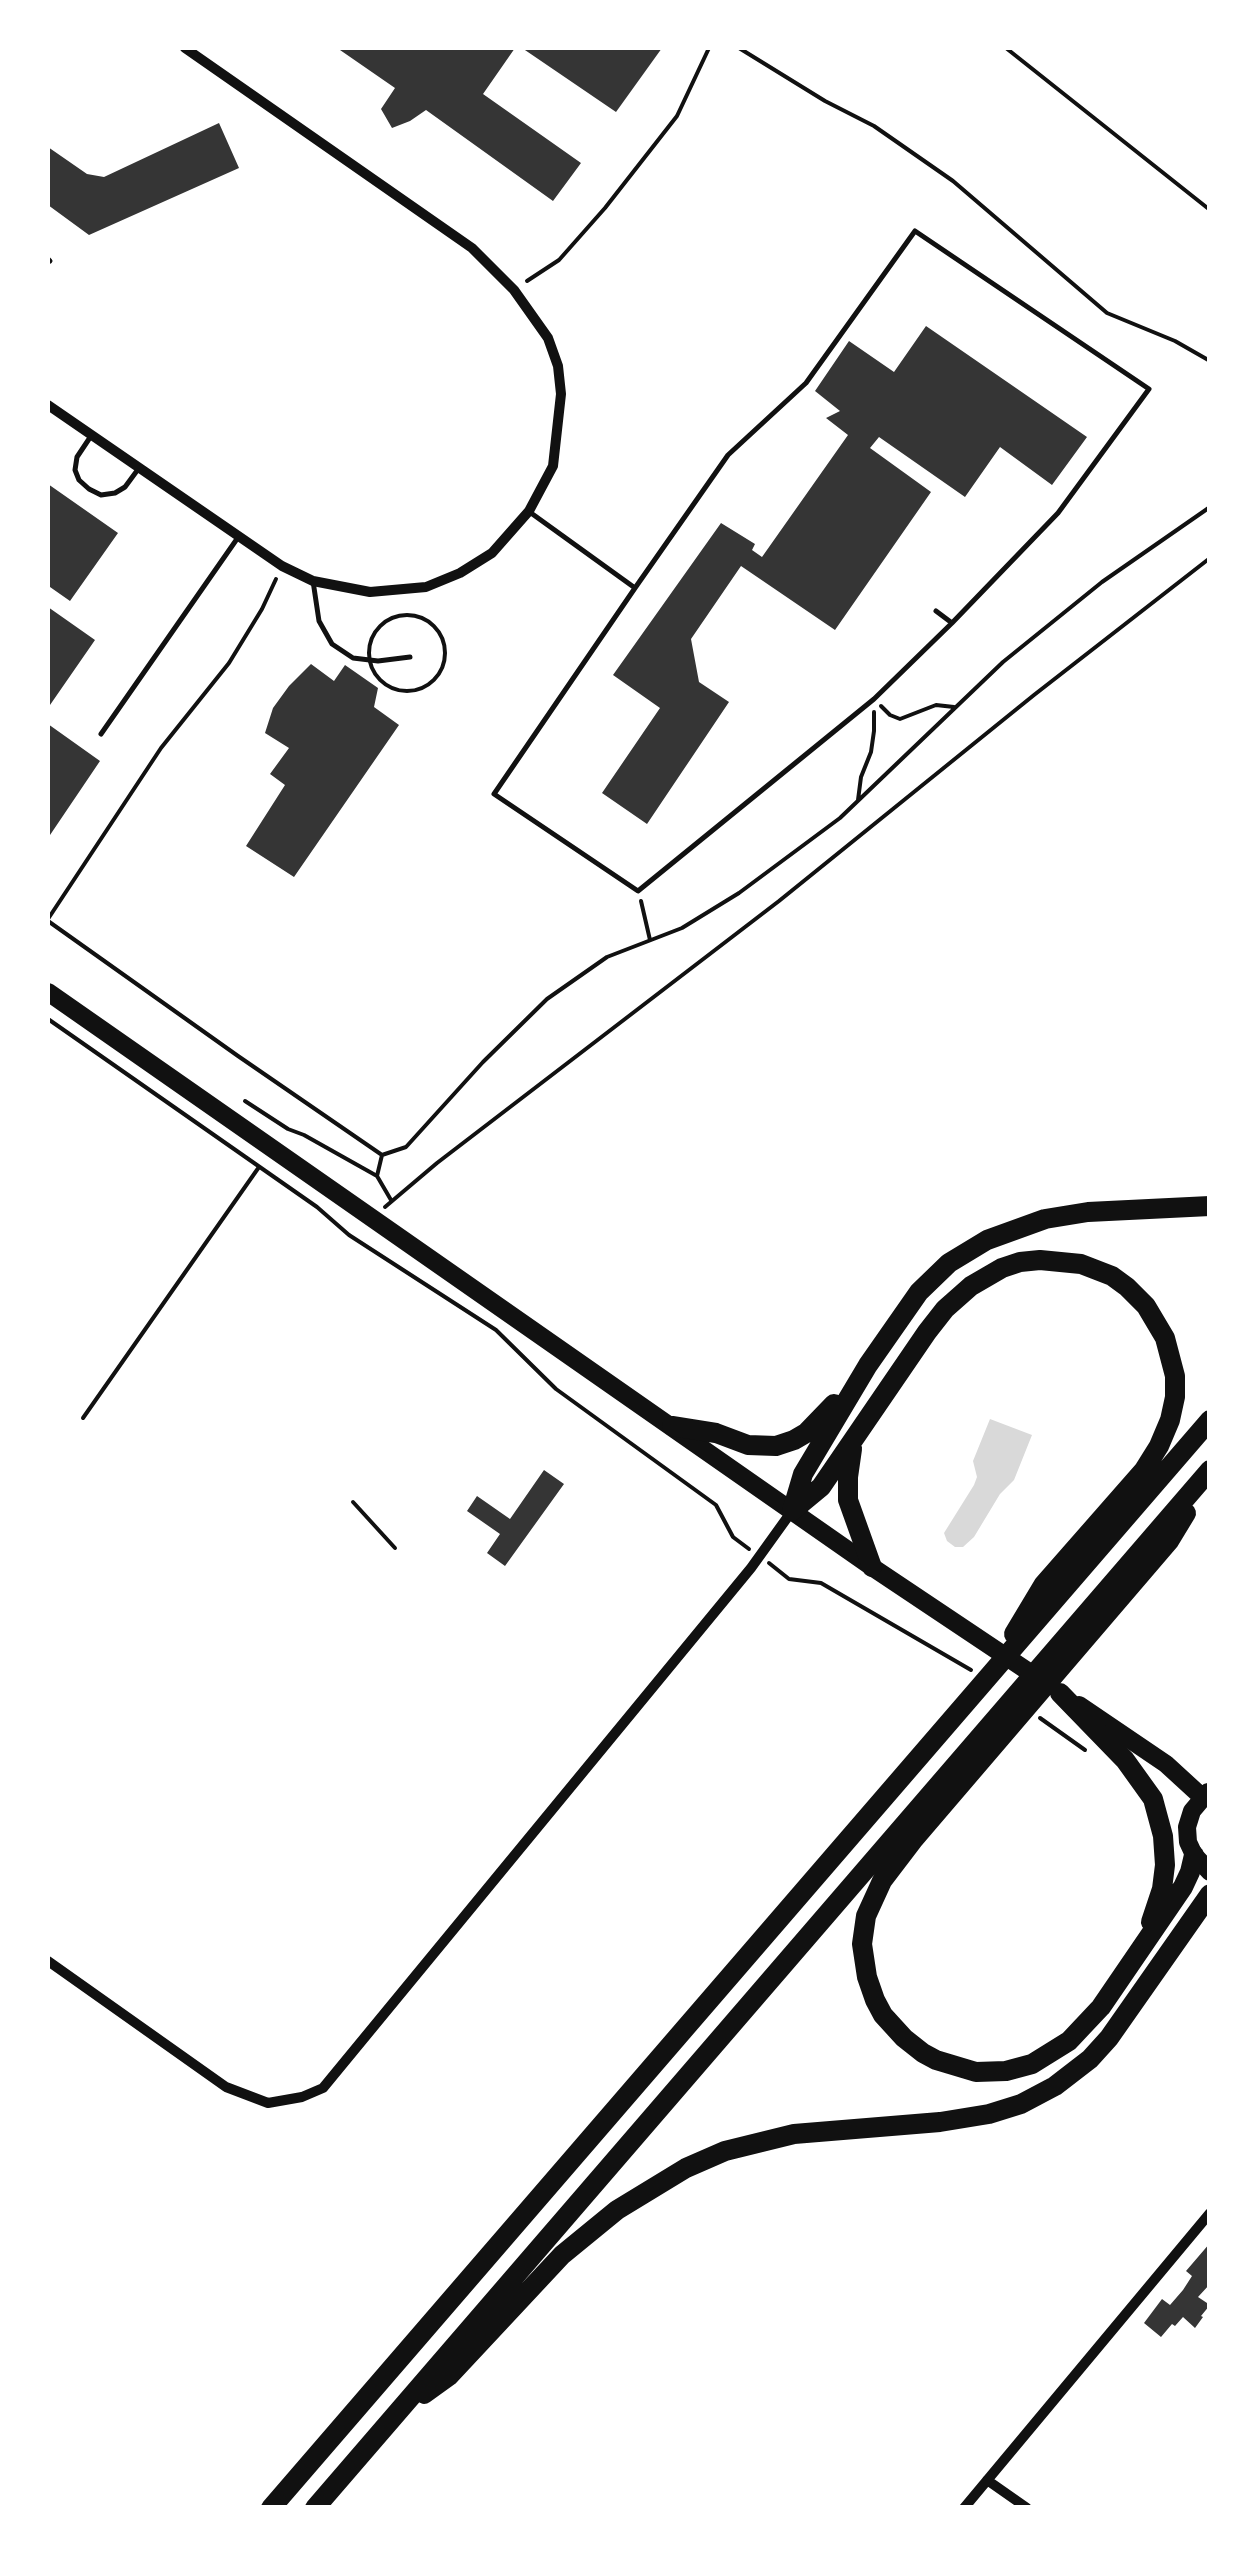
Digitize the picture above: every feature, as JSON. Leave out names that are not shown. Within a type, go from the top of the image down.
[{"type":"highway","points":[[792,1512],[803,1474],[868,1364],[903,1313],[949,1263],[987,1240],[1036,1221],[1070,1214],[1210,1206]]},
{"type":"highway","points":[[270,2508],[1000,1662],[1160,1446],[1173,1409],[1175,1376],[1166,1338],[1146,1306],[1119,1281],[1081,1264],[1020,1262],[982,1278],[936,1319],[822,1487],[792,1512]]},
{"type":"highway","points":[[672,1426],[716,1433],[757,1446],[784,1444],[818,1422],[868,1364]]},
{"type":"highway","points":[[1060,1580],[1210,1420]]},
{"type":"highway","points":[[854,1438],[848,1500],[872,1567]]},
{"type":"highway","points":[[315,2508],[975,1756],[1097,1614],[1210,1472]]},
{"type":"highway","points":[[1060,1693],[1138,1776],[1153,1800],[1160,1822],[1164,1851],[1162,1889],[1152,1919],[1122,1977]]},
{"type":"highway","points":[[975,1756],[882,1881],[864,1924],[863,1953],[878,2008],[904,2038],[929,2057],[976,2072],[1006,2071],[1032,2064],[1069,2041],[1094,2016],[1183,1887],[1194,1855]]},
{"type":"highway","points":[[404,2404],[449,2376],[574,2244],[617,2210],[686,2168],[725,2151],[794,2134],[972,2118],[1013,2107],[1055,2086],[1090,2059],[1109,2038],[1210,1894]]},
{"type":"main road","points":[[48,992],[792,1512],[1206,1794],[1188,1820],[1188,1842],[1210,1872]]},
{"type":"street","points":[[48,405],[282,566],[313,582],[370,592],[426,587],[460,573],[492,553],[529,511],[553,466],[561,394],[558,366],[548,338],[514,290],[472,248],[185,48]]},
{"type":"street","points":[[48,1961],[226,2087],[268,2103],[302,2097],[322,2088],[760,1556],[792,1512]]},
{"type":"street","points":[[964,2508],[1210,2213]]},
{"type":"street","points":[[987,2480],[1027,2508]]},
{"type":"lane","points":[[915,230],[1149,389],[1058,513],[874,699],[638,890],[494,794],[635,588],[728,455],[806,383],[915,230]]},
{"type":"lane","points":[[92,436],[77,457],[75,470],[89,489],[101,496],[115,492],[125,487],[139,468]]},
{"type":"lane","points":[[529,511],[635,588]]},
{"type":"lane","points":[[101,734],[238,536]]},
{"type":"lane","points":[[313,582],[319,621],[332,644],[353,658],[410,657]]},
{"type":"lane","points":[[936,611],[952,622]]},
{"type":"path","points":[[514,290],[560,260],[606,208],[676,116],[710,48]]},
{"type":"path","points":[[739,48],[874,126],[952,181],[1107,313],[1175,341],[1210,361]]},
{"type":"path","points":[[1006,48],[1210,210]]},
{"type":"path","points":[[246,1101],[288,1129],[377,1176],[390,1200],[779,902],[987,732],[1210,558]]},
{"type":"path","points":[[48,919],[161,748],[229,663],[262,609],[282,566]]},
{"type":"path","points":[[874,699],[900,719],[936,705],[956,708]]},
{"type":"path","points":[[858,800],[874,731],[874,699]]},
{"type":"path","points":[[638,890],[650,940]]},
{"type":"path","points":[[48,1019],[316,1207],[349,1235],[496,1330],[556,1389],[716,1505],[732,1537],[789,1579],[821,1582],[972,1671]]},
{"type":"path","points":[[377,1176],[382,1155]]},
{"type":"path","points":[[83,1418],[260,1167]]},
{"type":"path","points":[[353,1502],[396,1548]]},
{"type":"path","points":[[1036,1716],[1084,1749]]},
{"type":"shaded area","points":[[990,1419],[1032,1435],[1014,1480],[1000,1494],[974,1537],[963,1547],[955,1547],[944,1533],[974,1485],[977,1477],[973,1461]]},
{"type":"building","points":[[342,48],[515,48],[483,94],[581,163],[553,201],[426,110],[392,128],[381,109],[395,88]]},
{"type":"building","points":[[522,48],[662,48],[616,112]]},
{"type":"building","points":[[219,123],[239,168],[89,235],[48,205],[48,147],[87,174],[104,177]]},
{"type":"building","points":[[926,326],[1087,437],[1052,485],[1000,447],[965,497],[879,437],[870,448],[931,492],[835,630],[741,566],[691,639],[699,682],[729,702],[647,824],[602,793],[660,708],[613,675],[721,523],[755,544],[752,550],[762,557],[848,435],[826,418],[840,411],[815,391],[849,341],[894,372]]},
{"type":"building","points":[[48,484],[118,533],[70,601],[50,587],[48,591]]},
{"type":"building","points":[[48,607],[95,640],[50,705],[48,703]]},
{"type":"building","points":[[311,664],[334,681],[345,665],[378,688],[374,707],[399,725],[294,877],[246,846],[285,785],[270,774],[289,748],[265,733],[273,708]]},
{"type":"building","points":[[48,724],[100,761],[48,838]]},
{"type":"building","points":[[544,1470],[564,1484],[505,1566],[487,1553],[500,1534],[467,1511],[477,1496],[510,1519]]},
{"type":"building","points":[[1210,2243],[1210,2284],[1198,2297],[1210,2305],[1195,2328],[1183,2317],[1161,2337],[1144,2323],[1162,2299],[1170,2305],[1183,2290],[1192,2276],[1186,2271]]}]
